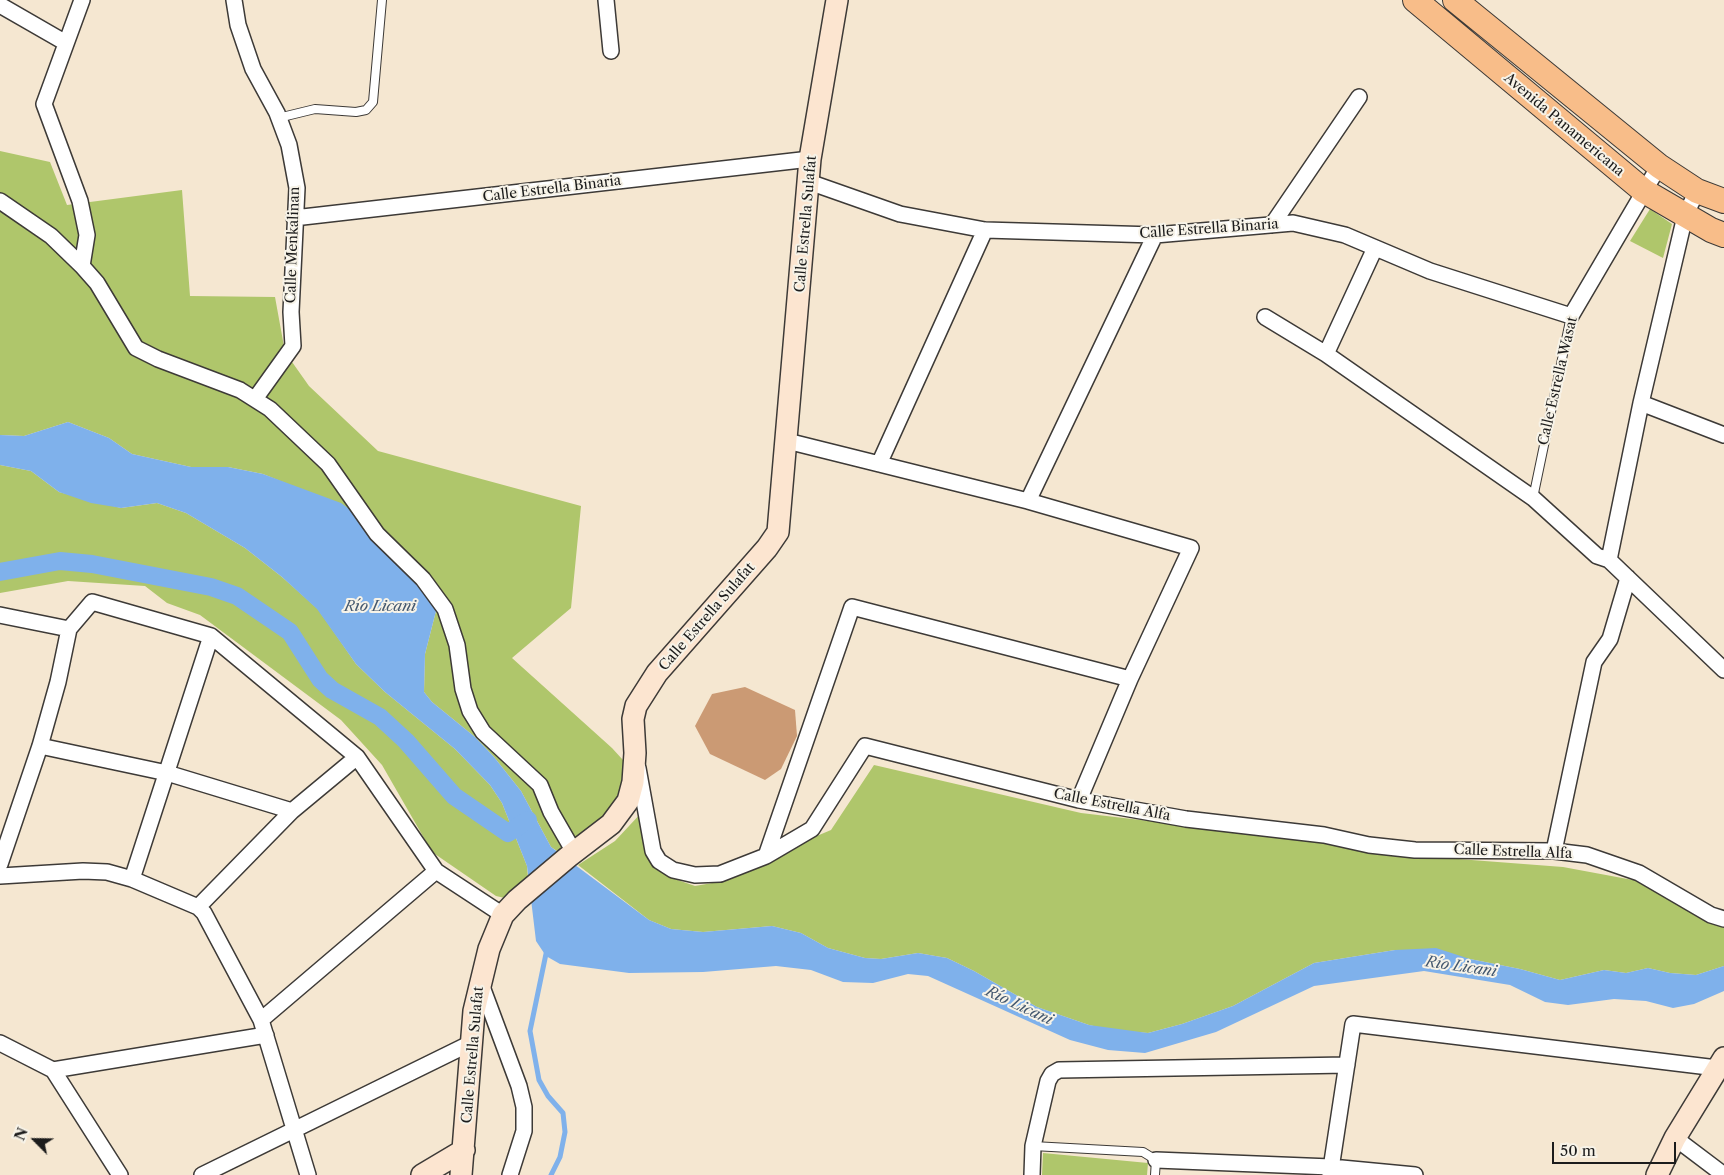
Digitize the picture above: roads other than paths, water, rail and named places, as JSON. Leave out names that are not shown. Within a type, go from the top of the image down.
[{"type":"main road","name":"Avenida Panamericana","points":[[1414,0],[1644,191],[1685,216],[1724,235]]},
{"type":"main road","name":"Avenida Panamericana","points":[[1455,0],[1659,166],[1697,191],[1724,201]]},
{"type":"street","points":[[82,0],[44,104],[80,201],[87,234],[82,266]]},
{"type":"street","name":"Calle Menkalinan","points":[[234,0],[238,25],[253,69],[278,118],[294,164],[297,188],[294,218],[291,312],[293,346],[255,399]]},
{"type":"street","points":[[606,0],[611,50]]},
{"type":"street","name":"Calle Estrella Sulafat","points":[[461,1175],[474,1011],[489,949],[510,908],[571,854],[611,824],[628,801],[633,782],[635,753],[633,719],[636,706],[643,693],[657,673],[767,548],[778,532],[810,159],[837,0]]},
{"type":"street","points":[[0,5],[66,43]]},
{"type":"street","points":[[1272,225],[1359,97]]},
{"type":"street","name":"Calle Estrella Binaria","points":[[294,218],[810,159]]},
{"type":"street","name":"Calle Estrella Wasat","points":[[1570,316],[1659,166]]},
{"type":"street","name":"Calle Estrella Binaria","points":[[809,182],[900,214],[985,230],[1155,235],[1293,223],[1345,235],[1430,271],[1570,316]]},
{"type":"street","points":[[1609,560],[1641,403],[1685,216],[1697,191]]},
{"type":"street","points":[[0,201],[51,236],[82,266],[97,283],[136,348],[158,359],[240,390],[255,399],[270,409],[305,439],[328,464],[377,534],[423,579],[445,609],[457,645],[463,689],[470,711],[483,732],[540,785],[571,854]]},
{"type":"street","points":[[880,464],[985,230]]},
{"type":"street","points":[[1028,501],[1155,235]]},
{"type":"street","points":[[1326,354],[1376,248]]},
{"type":"street","points":[[1265,317],[1326,354],[1533,498],[1597,556],[1609,560],[1724,670]]},
{"type":"street","points":[[1641,403],[1724,435]]},
{"type":"street","points":[[787,442],[1028,501],[1190,548],[1130,679],[1079,800]]},
{"type":"street","points":[[1554,851],[1594,662],[1610,639],[1628,578]]},
{"type":"street","points":[[0,864],[40,746],[58,682],[69,629],[92,602],[211,636],[357,758],[436,871],[510,908]]},
{"type":"street","points":[[766,856],[852,607],[1130,679]]},
{"type":"street","points":[[0,615],[69,629]]},
{"type":"street","points":[[132,879],[211,636]]},
{"type":"street","points":[[40,746],[167,773],[292,811]]},
{"type":"street","name":"Calle Estrella Alfa","points":[[635,753],[653,851],[659,861],[673,870],[703,875],[720,874],[766,856],[812,829],[865,746],[1079,800],[1186,819],[1324,835],[1369,845],[1415,850],[1554,851],[1587,855],[1639,873],[1711,916],[1724,919]]},
{"type":"street","points":[[198,906],[292,811],[357,758]]},
{"type":"street","points":[[0,876],[83,871],[107,872],[132,879],[198,906],[212,924],[261,1020],[296,1130],[308,1175]]},
{"type":"street","points":[[261,1020],[436,871]]},
{"type":"street","points":[[480,981],[519,1086],[524,1107],[524,1131],[510,1175]]},
{"type":"street","points":[[1331,1171],[1353,1024],[1721,1063],[1675,1138],[1657,1175]]},
{"type":"street","points":[[53,1070],[266,1035]]},
{"type":"street","points":[[202,1175],[472,1042]]},
{"type":"street","points":[[0,1043],[53,1070],[120,1175]]},
{"type":"street","points":[[1032,1175],[1033,1146],[1048,1080],[1052,1074],[1059,1070],[1347,1066]]},
{"type":"street","points":[[1675,1138],[1724,1174]]},
{"type":"street","points":[[422,1175],[464,1150]]},
{"type":"street","points":[[1156,1160],[1415,1175]]},
{"type":"lane","points":[[278,118],[315,109],[356,112],[366,110],[373,102],[376,89],[382,0]]},
{"type":"lane","name":"Calle Estrella Wasat","points":[[1533,498],[1570,316]]},
{"type":"lane","points":[[1033,1146],[1143,1152],[1156,1160],[1155,1175]]},
{"type":"water","name":"Río Licani","points":[[68,422],[109,438],[132,454],[191,467],[228,467],[263,474],[341,503],[369,524],[433,588],[436,611],[425,654],[424,692],[432,702],[475,737],[494,757],[521,791],[551,847],[649,920],[671,929],[703,932],[772,926],[801,933],[828,948],[865,958],[881,959],[918,953],[947,958],[1037,1007],[1089,1025],[1148,1033],[1182,1024],[1233,1006],[1314,963],[1395,950],[1436,948],[1470,959],[1520,969],[1560,980],[1604,970],[1626,973],[1648,968],[1670,973],[1696,975],[1724,966],[1724,991],[1694,1004],[1673,1008],[1646,1001],[1614,999],[1568,1005],[1545,1002],[1510,985],[1424,971],[1314,986],[1216,1032],[1145,1053],[1108,1050],[1070,1040],[928,976],[908,974],[873,983],[843,982],[811,970],[776,966],[703,972],[629,973],[560,964],[546,956],[536,941],[527,866],[502,803],[490,785],[455,749],[385,692],[356,664],[317,609],[282,577],[245,548],[186,513],[157,503],[121,508],[91,503],[59,492],[31,471],[0,465],[0,435],[24,436]]},
{"type":"waterway","points":[[0,572],[60,561],[92,564],[211,587],[237,596],[290,632],[320,679],[332,690],[380,717],[406,741],[454,796],[508,833],[528,820]]},
{"type":"waterway","points":[[547,949],[530,1031],[539,1080],[548,1096],[563,1113],[565,1132],[560,1157],[551,1175]]}]
